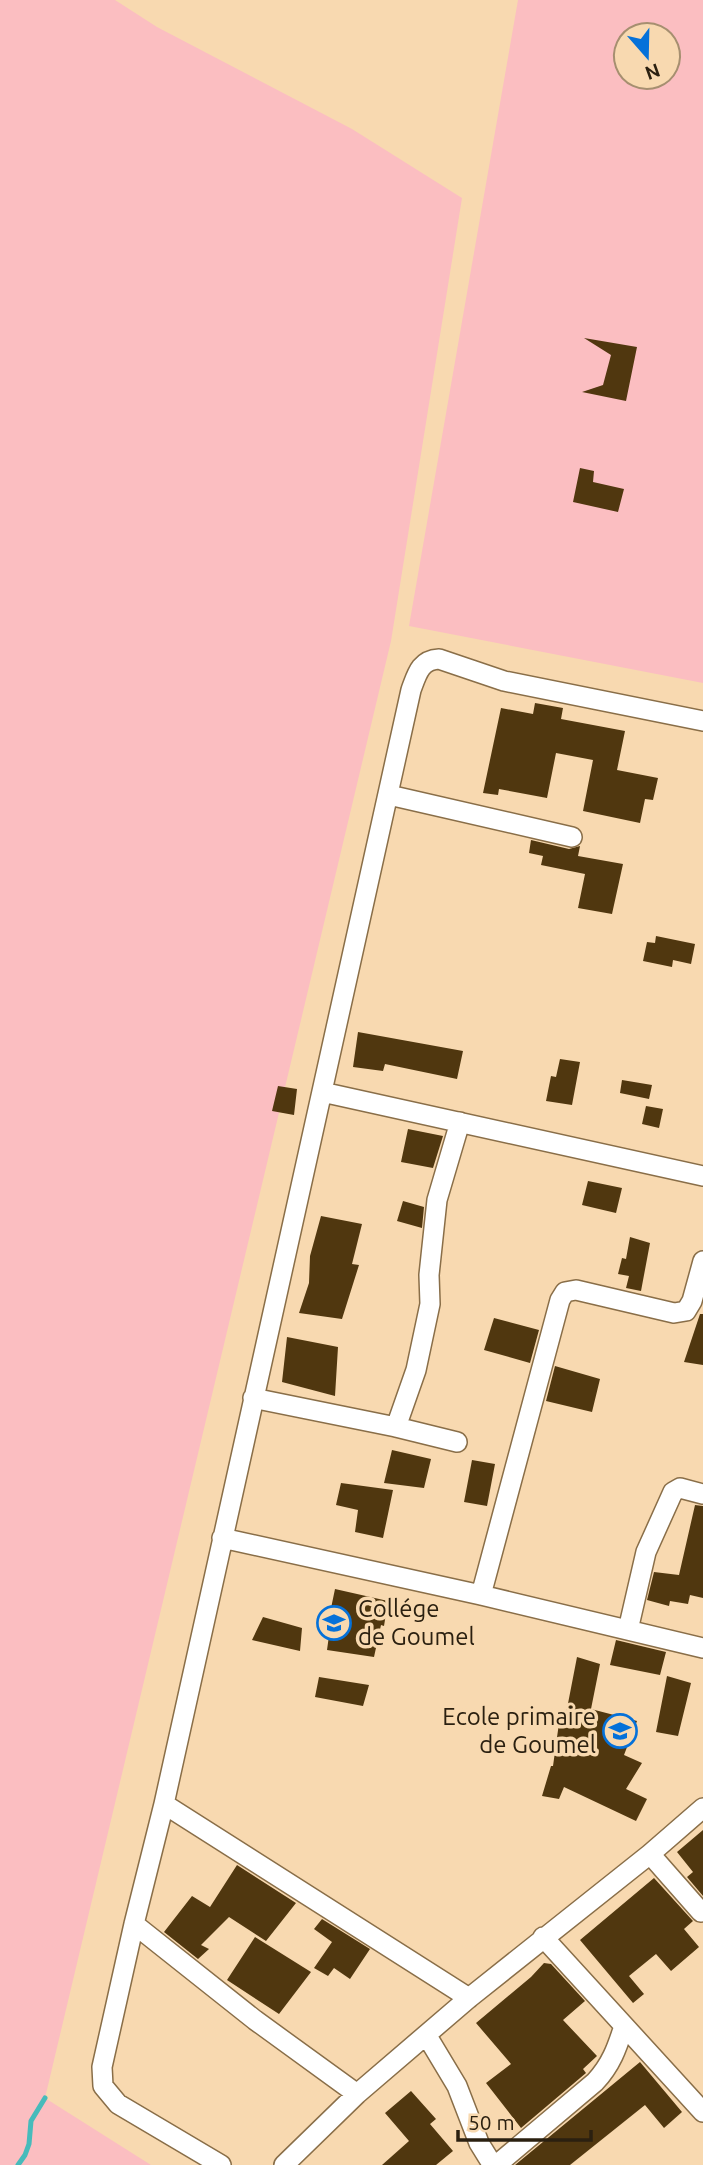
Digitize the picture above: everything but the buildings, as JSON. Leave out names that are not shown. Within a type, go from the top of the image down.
[{"type":"street","points":[[221,2165],[118,2104],[103,2086],[103,2067],[134,1924],[164,1804],[411,690],[422,664],[429,659],[439,659],[504,681],[703,721]]},
{"type":"street","points":[[389,795],[572,837]]},
{"type":"street","points":[[322,1092],[703,1176]]},
{"type":"street","points":[[397,1427],[416,1370],[430,1304],[429,1275],[437,1200],[460,1122]]},
{"type":"street","points":[[481,1595],[559,1300],[565,1292],[576,1290],[674,1313],[686,1311],[692,1301],[703,1261]]},
{"type":"street","points":[[253,1398],[457,1442]]},
{"type":"street","points":[[628,1630],[646,1552],[668,1501],[673,1492],[680,1488],[703,1494]]},
{"type":"street","points":[[222,1538],[481,1595],[703,1648]]},
{"type":"street","points":[[164,1804],[469,1998]]},
{"type":"street","points":[[284,2165],[357,2094],[469,1998],[650,1854],[703,1808]]},
{"type":"street","points":[[650,1854],[701,1912]]},
{"type":"street","points":[[134,1924],[256,2020],[357,2094]]},
{"type":"street","points":[[543,1937],[703,2112]]},
{"type":"street","points":[[427,2036],[457,2086],[479,2143],[492,2164],[500,2162],[607,2070],[616,2053],[624,2026]]},
{"type":"shaded area","points":[[0,0],[115,0],[157,27],[352,129],[462,198],[391,641],[45,2098],[151,2165],[0,2165]]},
{"type":"shaded area","points":[[518,0],[703,0],[703,683],[409,626]]},
{"type":"waterway","points":[[18,2165],[29,2144],[31,2121],[45,2098]]},
{"type":"place","name":"Collége de Goumel","points":[[334,1623]]},
{"type":"place","name":"Ecole primaire de Goumel","points":[[620,1731]]}]
